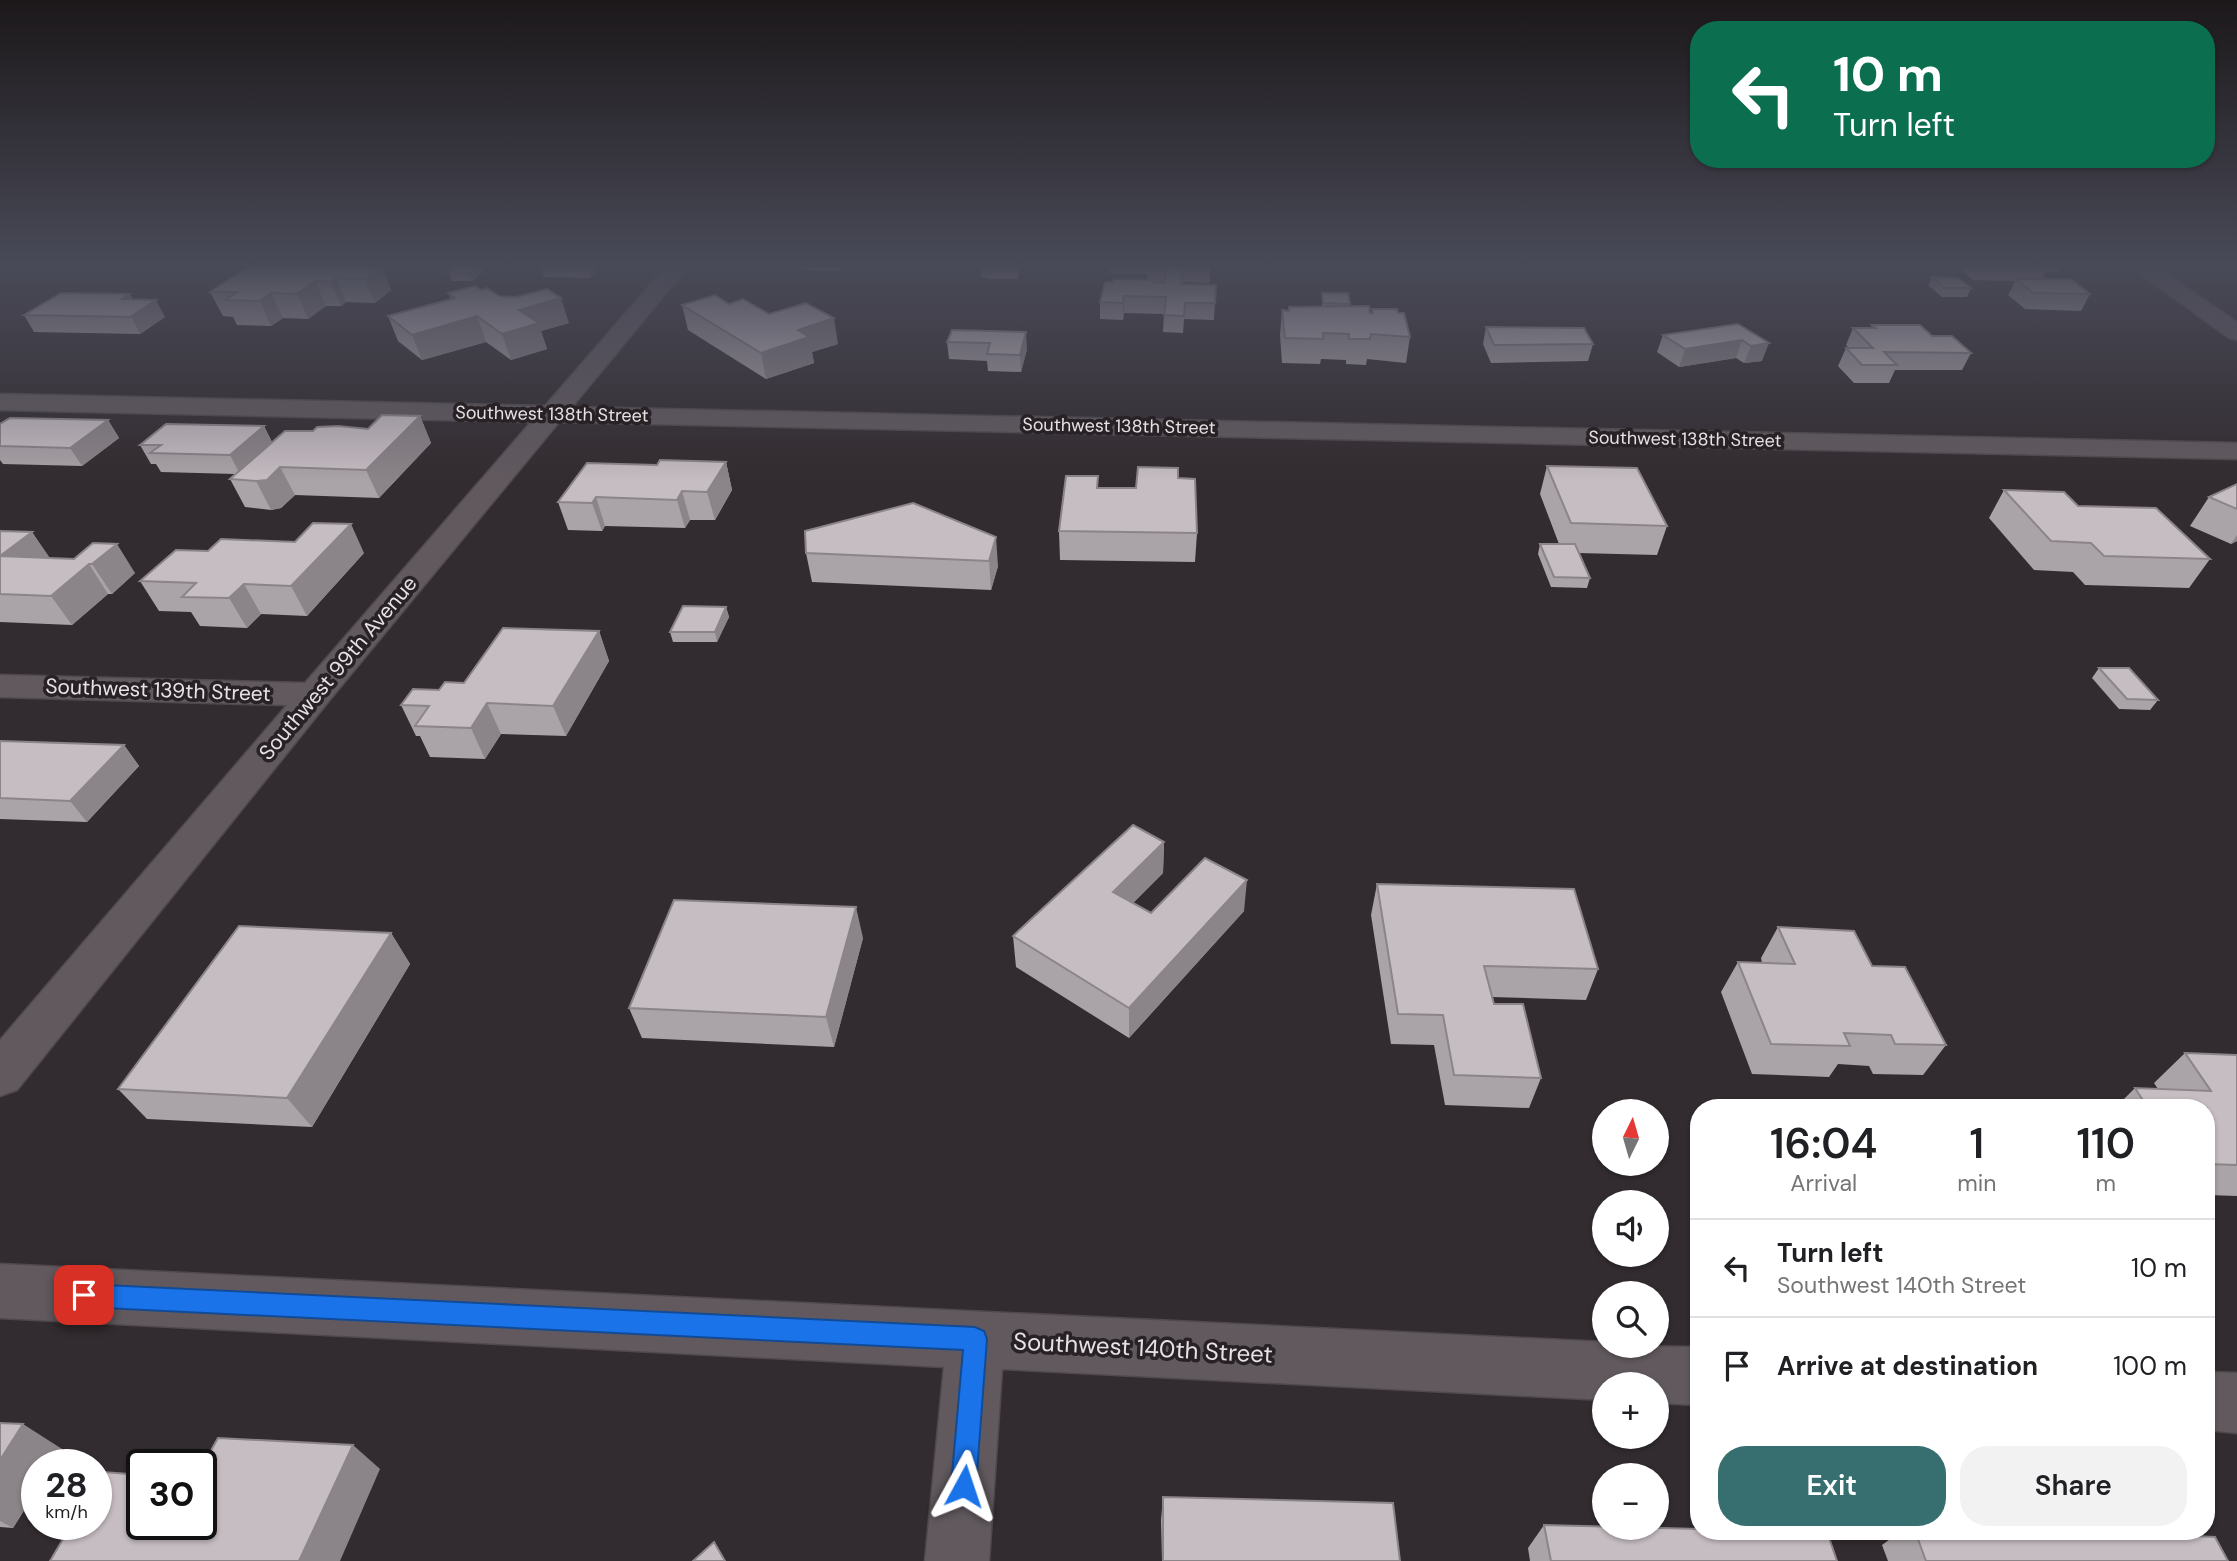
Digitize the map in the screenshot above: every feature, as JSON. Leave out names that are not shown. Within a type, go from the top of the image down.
[{"type":"street","name":"Southwest 99th Avenue","points":[[0,1075],[617,337]]},
{"type":"street","name":"Southwest 138th Street","points":[[0,402],[2237,451]]},
{"type":"street","name":"Southwest 139th Street","points":[[0,686],[316,694]]},
{"type":"street","name":"Southwest 140th Street","points":[[0,1291],[1690,1376]]},
{"type":"street","points":[[957,1561],[975,1339]]},
{"type":"street","points":[[2215,1402],[2237,1403]]},
{"type":"building","points":[[734,337],[809,337],[761,353]]},
{"type":"building","points":[[949,337],[1025,337],[1020,355],[987,354],[990,343],[947,342]]},
{"type":"building","points":[[1285,337],[1323,337],[1323,339]]},
{"type":"building","points":[[1349,337],[1370,337],[1370,339],[1349,339]]},
{"type":"building","points":[[1490,337],[1589,337],[1593,344],[1494,345]]},
{"type":"building","points":[[1666,337],[1759,337],[1769,343],[1751,346],[1742,340],[1685,349]]},
{"type":"building","points":[[1862,337],[1953,337],[1971,353],[1884,352],[1897,365],[1862,365],[1846,348],[1873,348]]},
{"type":"building","points":[[382,415],[420,416],[366,470],[280,467],[267,480],[230,479],[285,431],[313,431],[317,427],[338,426],[368,429]]},
{"type":"building","points":[[10,418],[108,420],[70,448],[0,446],[0,424]]},
{"type":"building","points":[[166,424],[264,426],[230,455],[150,453],[161,445],[140,445]]},
{"type":"building","points":[[660,460],[726,462],[707,492],[682,491],[677,500],[596,497],[592,503],[558,502],[587,463],[657,465]]},
{"type":"building","points":[[1547,466],[1637,468],[1667,526],[1571,523]]},
{"type":"building","points":[[1138,467],[1178,468],[1178,478],[1195,479],[1197,533],[1059,531],[1066,476],[1098,476],[1097,488],[1136,488]]},
{"type":"building","points":[[2237,484],[2237,509],[2209,497]]},
{"type":"building","points":[[2004,490],[2064,492],[2078,506],[2156,508],[2210,559],[2104,556],[2091,543],[2051,541]]},
{"type":"building","points":[[913,503],[996,537],[989,561],[806,553],[805,531]]},
{"type":"building","points":[[313,523],[351,524],[291,586],[244,584],[229,598],[182,597],[196,583],[140,581],[176,550],[208,551],[221,539],[295,542]]},
{"type":"building","points":[[0,531],[32,532],[0,556]]},
{"type":"building","points":[[93,543],[117,544],[51,596],[0,594],[0,556],[74,559]]},
{"type":"building","points":[[1540,544],[1575,544],[1590,578],[1554,577]]},
{"type":"building","points":[[683,606],[726,607],[715,632],[670,632]]},
{"type":"building","points":[[503,628],[599,631],[553,706],[487,703],[471,728],[415,726],[429,706],[401,705],[413,689],[439,690],[445,682],[464,683]]},
{"type":"building","points":[[2099,668],[2129,668],[2158,700],[2127,699]]},
{"type":"building","points":[[0,741],[124,745],[70,801],[0,798]]},
{"type":"building","points":[[1133,825],[1164,842],[1113,892],[1151,913],[1205,858],[1247,880],[1129,1008],[1013,936]]},
{"type":"building","points":[[1377,884],[1574,889],[1598,969],[1484,966],[1494,1004],[1523,1004],[1541,1078],[1454,1075],[1443,1015],[1398,1014]]},
{"type":"building","points":[[674,900],[856,907],[826,1017],[629,1008]]},
{"type":"building","points":[[239,926],[391,933],[287,1098],[118,1089]]},
{"type":"building","points":[[1778,927],[1854,931],[1872,966],[1905,967],[1946,1045],[1895,1044],[1891,1035],[1844,1033],[1850,1046],[1771,1044],[1738,962],[1795,964]]},
{"type":"building","points":[[2185,1053],[2237,1055],[2237,1165],[2215,1164],[2215,1099],[2142,1099],[2135,1088],[2211,1091]]},
{"type":"building","points":[[0,1423],[23,1424],[0,1460]]},
{"type":"building","points":[[218,1438],[353,1445],[299,1561],[50,1561],[62,1540],[112,1540],[112,1473],[126,1474],[126,1540],[217,1540],[217,1449],[212,1449]]},
{"type":"building","points":[[1163,1497],[1393,1503],[1400,1561],[1163,1561]]},
{"type":"building","points":[[1544,1525],[1592,1526],[1592,1540],[1669,1540],[1669,1528],[1690,1529],[1690,1540],[1830,1540],[1837,1561],[1551,1561]]},
{"type":"building","points":[[2215,1537],[2228,1561],[1926,1561],[1918,1540],[2215,1540]]},
{"type":"building","points":[[714,1542],[725,1561],[693,1561]]},
{"type":"route","points":[[84,1295],[975,1339],[964,1486]]}]
